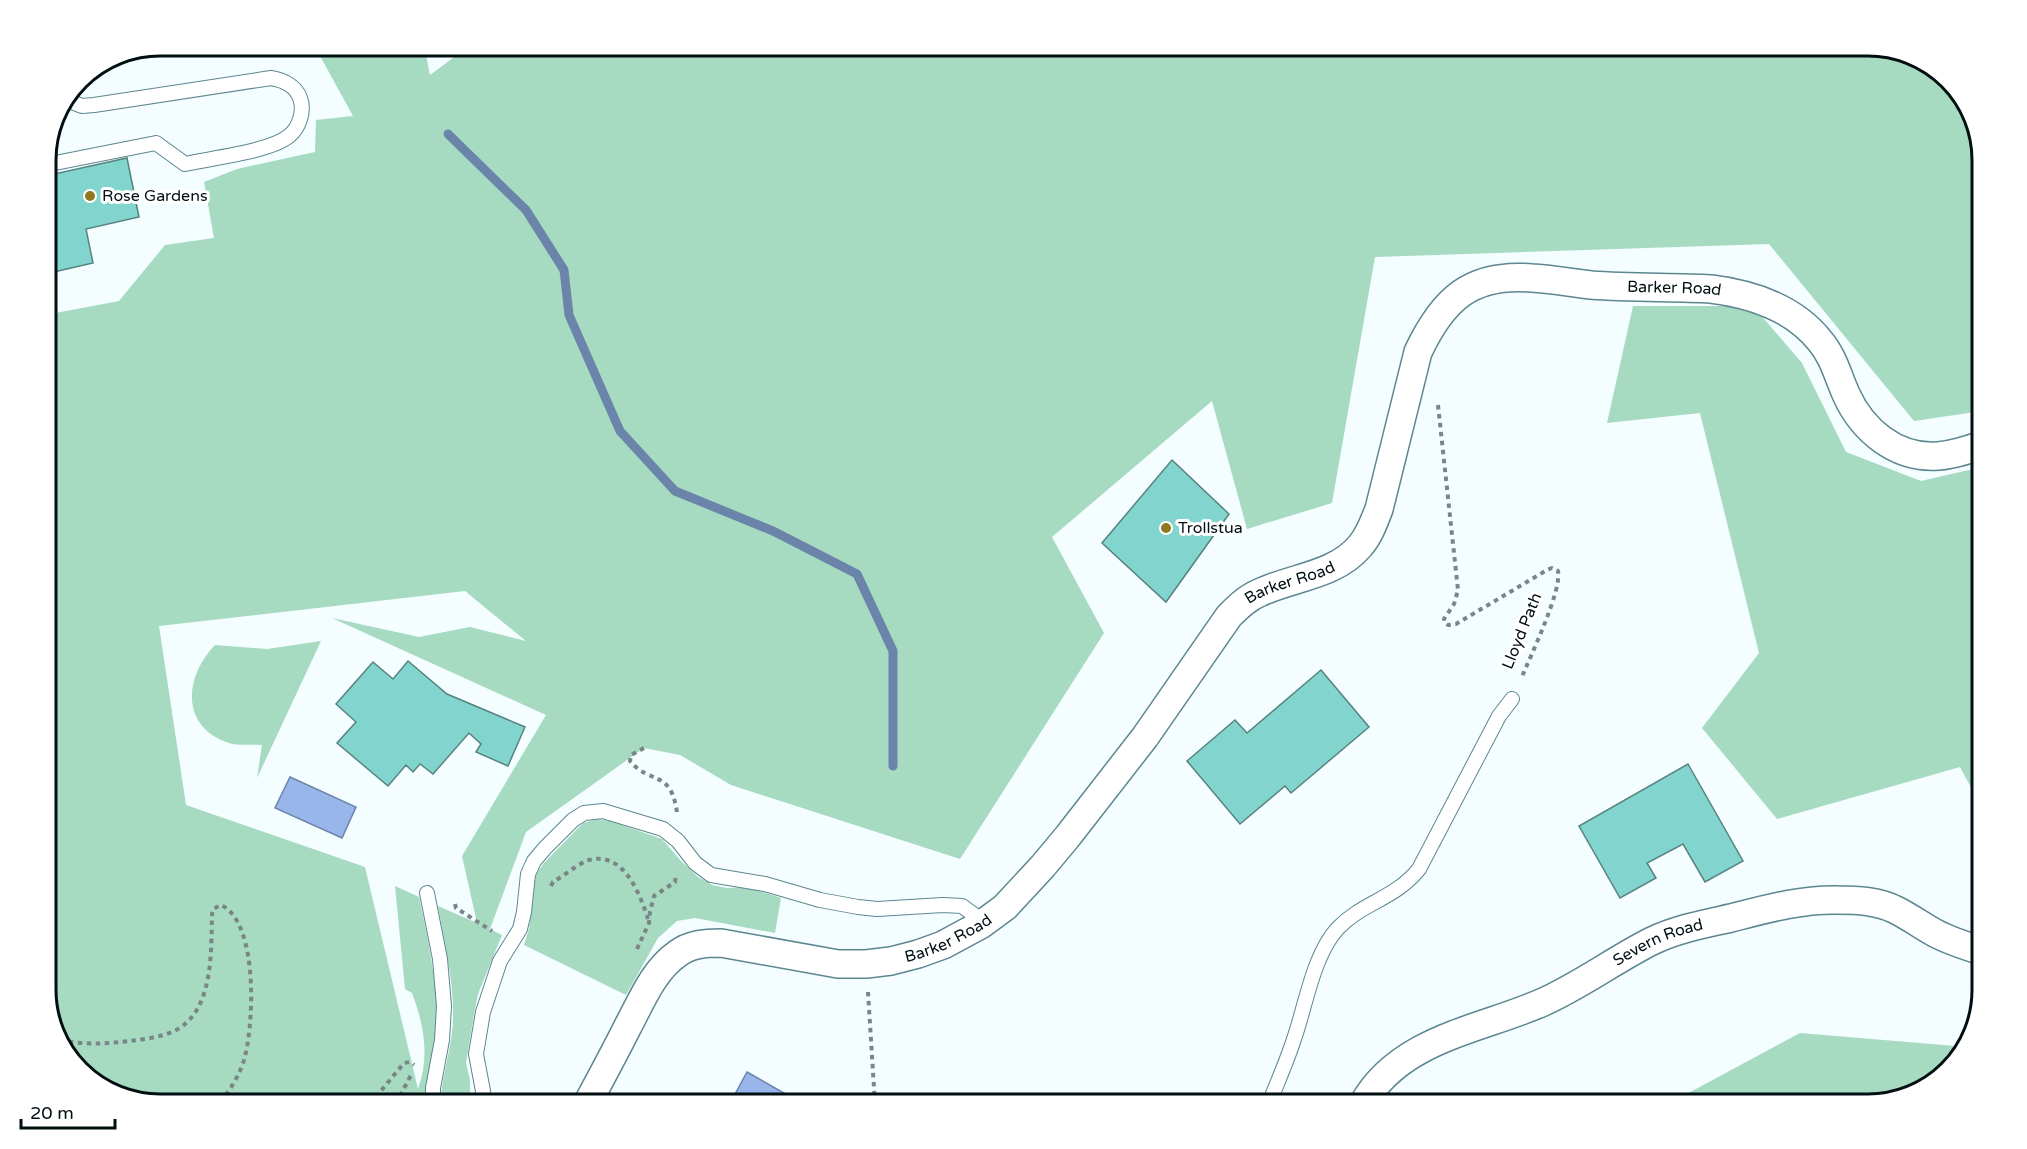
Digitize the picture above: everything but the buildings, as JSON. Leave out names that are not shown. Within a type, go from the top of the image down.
[{"type":"street","name":"Barker Road","points":[[592,1094],[660,970],[676,954],[688,948],[703,943],[721,943],[837,964],[891,961],[943,945],[982,924],[1005,907],[1068,836],[1144,737],[1229,616],[1256,594],[1336,566],[1360,547],[1379,509],[1418,352],[1425,337],[1443,311],[1462,291],[1476,284],[1490,279],[1532,278],[1600,285],[1712,289],[1760,300],[1794,317],[1820,340],[1829,354],[1854,409],[1875,435],[1911,454],[1936,457],[1971,449]]},
{"type":"street","name":"Severn Road","points":[[1370,1094],[1396,1065],[1423,1048],[1543,1002],[1651,942],[1683,929],[1798,902],[1858,901],[1872,902],[1890,908],[1935,933],[1972,947]]},
{"type":"lane","points":[[56,163],[156,143],[185,164],[261,148],[288,137],[296,129],[301,118],[302,107],[295,89],[279,79],[271,78],[94,105],[82,106],[73,102]]},
{"type":"lane","points":[[1273,1094],[1294,1040],[1315,974],[1330,939],[1337,929],[1356,912],[1398,890],[1419,868],[1499,716],[1512,699]]},
{"type":"lane","points":[[483,1094],[476,1054],[483,1012],[497,968],[520,929],[526,883],[531,867],[553,840],[573,820],[584,813],[603,811],[663,829],[678,841],[694,863],[711,875],[765,884],[820,900],[858,907],[898,909],[942,905],[962,906],[977,917],[982,924]]},
{"type":"lane","points":[[427,893],[440,959],[444,1006],[442,1040],[433,1094]]},
{"type":"path","name":"Lloyd Path","points":[[1437,398],[1458,590],[1457,598],[1444,622],[1448,626],[1456,624],[1546,570],[1555,568],[1559,574],[1553,600],[1512,699]]},
{"type":"path","points":[[636,952],[649,923],[654,896],[675,882],[677,872],[674,859],[680,827],[671,789],[664,782],[630,761],[632,755],[644,748]]},
{"type":"path","points":[[548,893],[553,882],[588,860],[602,859],[615,862],[640,894],[649,923]]},
{"type":"path","points":[[454,899],[456,908],[512,942]]},
{"type":"path","points":[[69,1041],[92,1044],[139,1040],[168,1034],[186,1023],[196,1012],[203,994],[211,959],[213,909],[221,905],[233,915],[244,941],[252,998],[244,1060],[227,1094]]},
{"type":"path","points":[[866,964],[874,1094]]},
{"type":"path","points":[[378,1094],[404,1063],[412,1062],[414,1067],[401,1094]]},
{"type":"green space","points":[[320,56],[426,56],[430,75],[456,56],[1881,56],[1907,63],[1931,77],[1958,107],[1968,132],[1971,153],[1971,413],[1914,421],[1769,244],[1375,257],[1332,503],[1247,529],[1212,401],[1052,537],[1104,633],[960,859],[731,785],[680,755],[644,748],[526,832],[490,929],[502,935],[478,994],[466,1063],[470,1094],[442,1094],[453,1028],[453,1003],[438,906],[477,923],[462,856],[546,715],[332,618],[419,637],[470,627],[526,641],[465,591],[159,626],[186,805],[365,867],[418,1089],[424,1065],[424,1041],[420,1017],[412,993],[405,989],[395,886],[419,897],[434,975],[436,1034],[433,1061],[425,1094],[159,1094],[132,1090],[107,1080],[81,1058],[66,1036],[57,1010],[56,313],[119,301],[165,245],[214,238],[204,182],[237,169],[315,152],[316,120],[353,116]]},
{"type":"green space","points":[[1633,306],[1753,306],[1802,363],[1846,452],[1921,481],[1971,469],[1972,789],[1960,767],[1777,819],[1702,728],[1759,653],[1700,413],[1607,423]]},
{"type":"green space","points":[[321,641],[257,778],[262,745],[233,744],[213,736],[202,725],[195,713],[192,700],[197,672],[215,645],[267,649]]},
{"type":"green space","points":[[597,819],[610,821],[662,839],[698,877],[712,885],[727,888],[747,887],[781,898],[775,933],[695,918],[677,921],[658,938],[626,995],[524,945],[529,929],[536,874],[583,823]]},
{"type":"green space","points":[[1800,1033],[1955,1046],[1941,1063],[1920,1080],[1881,1093],[1687,1094]]},
{"type":"water","points":[[290,777],[356,807],[342,838],[275,808]]},
{"type":"water","points":[[747,1072],[786,1094],[735,1094]]},
{"type":"waterway","points":[[448,134],[526,210],[564,270],[569,315],[620,431],[675,491],[773,531],[857,574],[893,651],[893,766]]},
{"type":"place","name":"Rose Gardens","points":[[90,196]]},
{"type":"place","name":"Trollstua","points":[[1166,528]]}]
